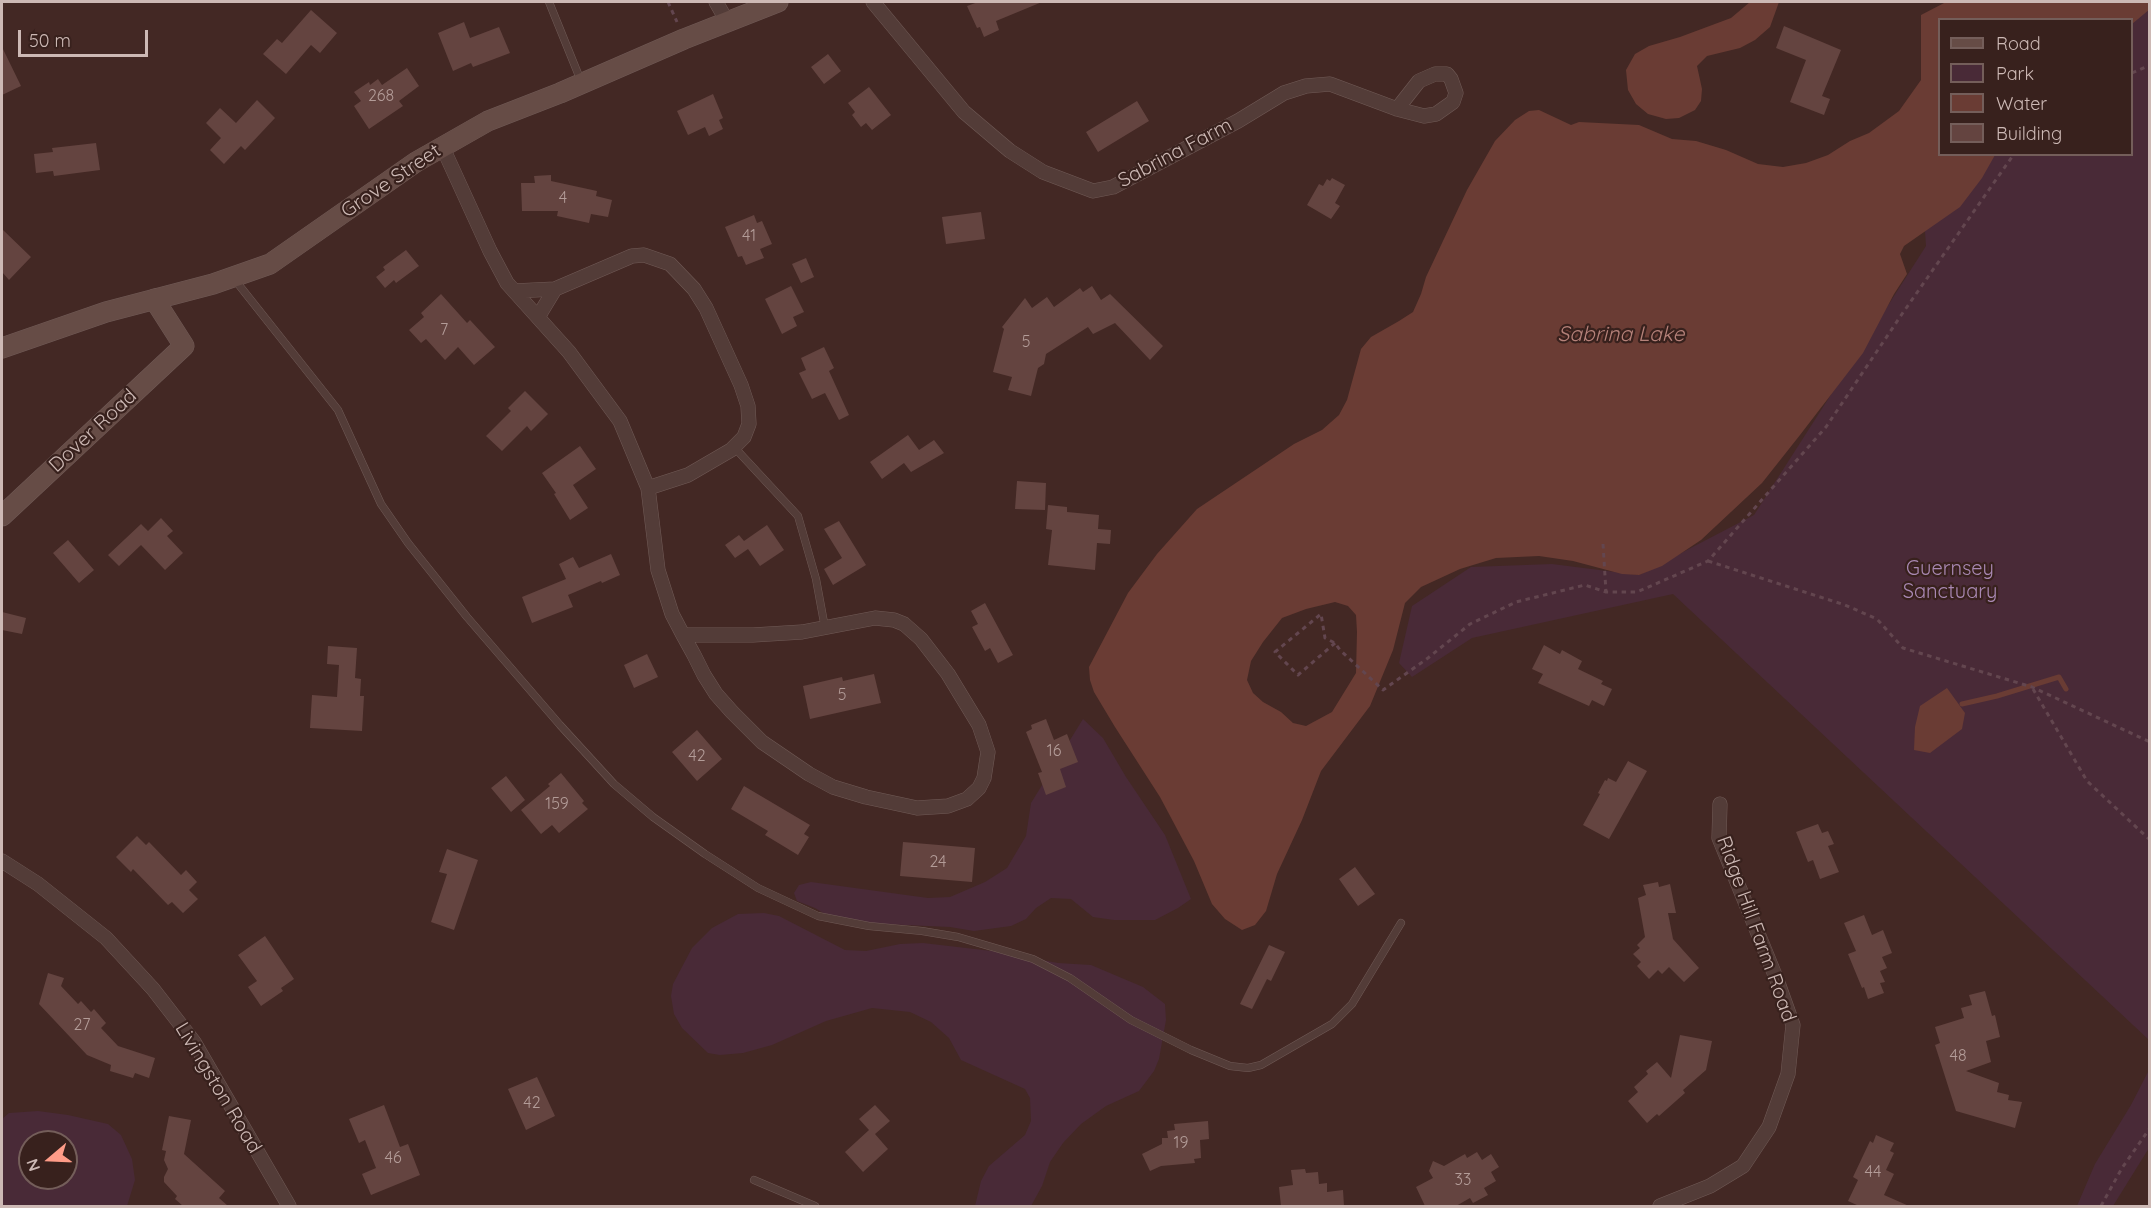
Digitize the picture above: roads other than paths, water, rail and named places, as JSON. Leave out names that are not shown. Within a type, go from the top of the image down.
[{"type":"street","points":[[716,2],[728,23]]},
{"type":"street","name":"Grove Street","points":[[2,348],[106,312],[234,278],[270,264],[416,162],[488,121],[778,2]]},
{"type":"street","name":"Sabrina Farm","points":[[873,2],[964,112],[1010,151],[1043,172],[1093,191],[1113,187],[1238,121],[1284,93],[1306,86],[1330,84],[1397,109]]},
{"type":"street","points":[[442,146],[507,283],[589,377],[620,421],[648,488],[656,559],[663,588],[683,635],[716,694],[762,742],[809,774],[833,787],[917,808],[948,806],[967,799],[979,788],[984,778],[988,764],[988,752],[966,702],[921,639],[904,624],[885,618],[825,628],[753,635],[683,635]]},
{"type":"street","points":[[514,291],[555,289],[632,256],[644,255],[670,264],[694,289],[706,308],[741,386],[748,406],[749,424],[744,437],[734,447],[688,475],[648,488]]},
{"type":"street","points":[[538,317],[555,289]]},
{"type":"street","name":"Dover Road","points":[[2,516],[184,346],[154,299]]},
{"type":"street","name":"Ridge Hill Farm Road","points":[[1660,1206],[1710,1186],[1743,1166],[1769,1127],[1788,1074],[1793,1025],[1719,838],[1720,804]]},
{"type":"street","name":"Livingston Road","points":[[2,861],[38,884],[106,938],[153,989],[194,1042],[289,1206]]},
{"type":"lane","points":[[549,2],[582,84]]},
{"type":"lane","points":[[234,278],[338,410],[381,504],[408,543],[552,716],[614,784],[653,817],[758,888],[818,916],[869,926],[958,937],[1034,959],[1070,978],[1140,1025],[1230,1066],[1248,1068],[1271,1060],[1332,1024],[1352,1004],[1401,923]]},
{"type":"lane","points":[[734,447],[798,516],[816,579],[825,628]]},
{"type":"lane","points":[[754,1180],[815,1206]]},
{"type":"water","points":[[1750,2],[1779,2],[1770,27],[1755,40],[1740,48],[1707,56],[1697,66],[1702,89],[1701,101],[1695,110],[1679,118],[1666,119],[1648,114],[1636,104],[1628,90],[1626,70],[1635,54],[1649,46],[1731,18]]},
{"type":"water","name":"Sabrina Lake","points":[[1946,2],[2149,2],[2150,9],[2133,23],[2133,18],[1938,18],[1938,156],[1994,156],[1982,178],[1960,207],[1904,246],[1900,254],[1907,274],[1863,353],[1800,435],[1762,483],[1701,540],[1662,566],[1639,575],[1622,574],[1573,561],[1539,556],[1496,558],[1460,569],[1421,587],[1405,603],[1393,650],[1370,706],[1321,771],[1277,874],[1266,911],[1255,925],[1242,930],[1225,919],[1212,904],[1194,861],[1160,797],[1094,692],[1089,667],[1128,593],[1157,554],[1197,509],[1294,444],[1322,430],[1339,415],[1347,400],[1361,349],[1371,337],[1413,312],[1426,277],[1467,190],[1495,141],[1515,120],[1529,111],[1539,110],[1571,125],[1579,122],[1639,125],[1672,139],[1696,141],[1726,150],[1758,164],[1783,167],[1806,163],[1828,155],[1850,141],[1869,133],[1899,111],[1921,80],[1921,15]],"holes":[[[1335,602],[1348,606],[1356,615],[1356,673],[1332,712],[1306,726],[1293,723],[1253,693],[1247,680],[1251,661],[1282,618]]]},
{"type":"water","points":[[1947,688],[1965,713],[1962,729],[1930,753],[1914,750],[1915,727],[1920,706]]},
{"type":"waterway","points":[[1962,704],[2059,677],[2066,689]]},
{"type":"park label","name":"Guernsey Sanctuary","points":[[1950,580]]}]
